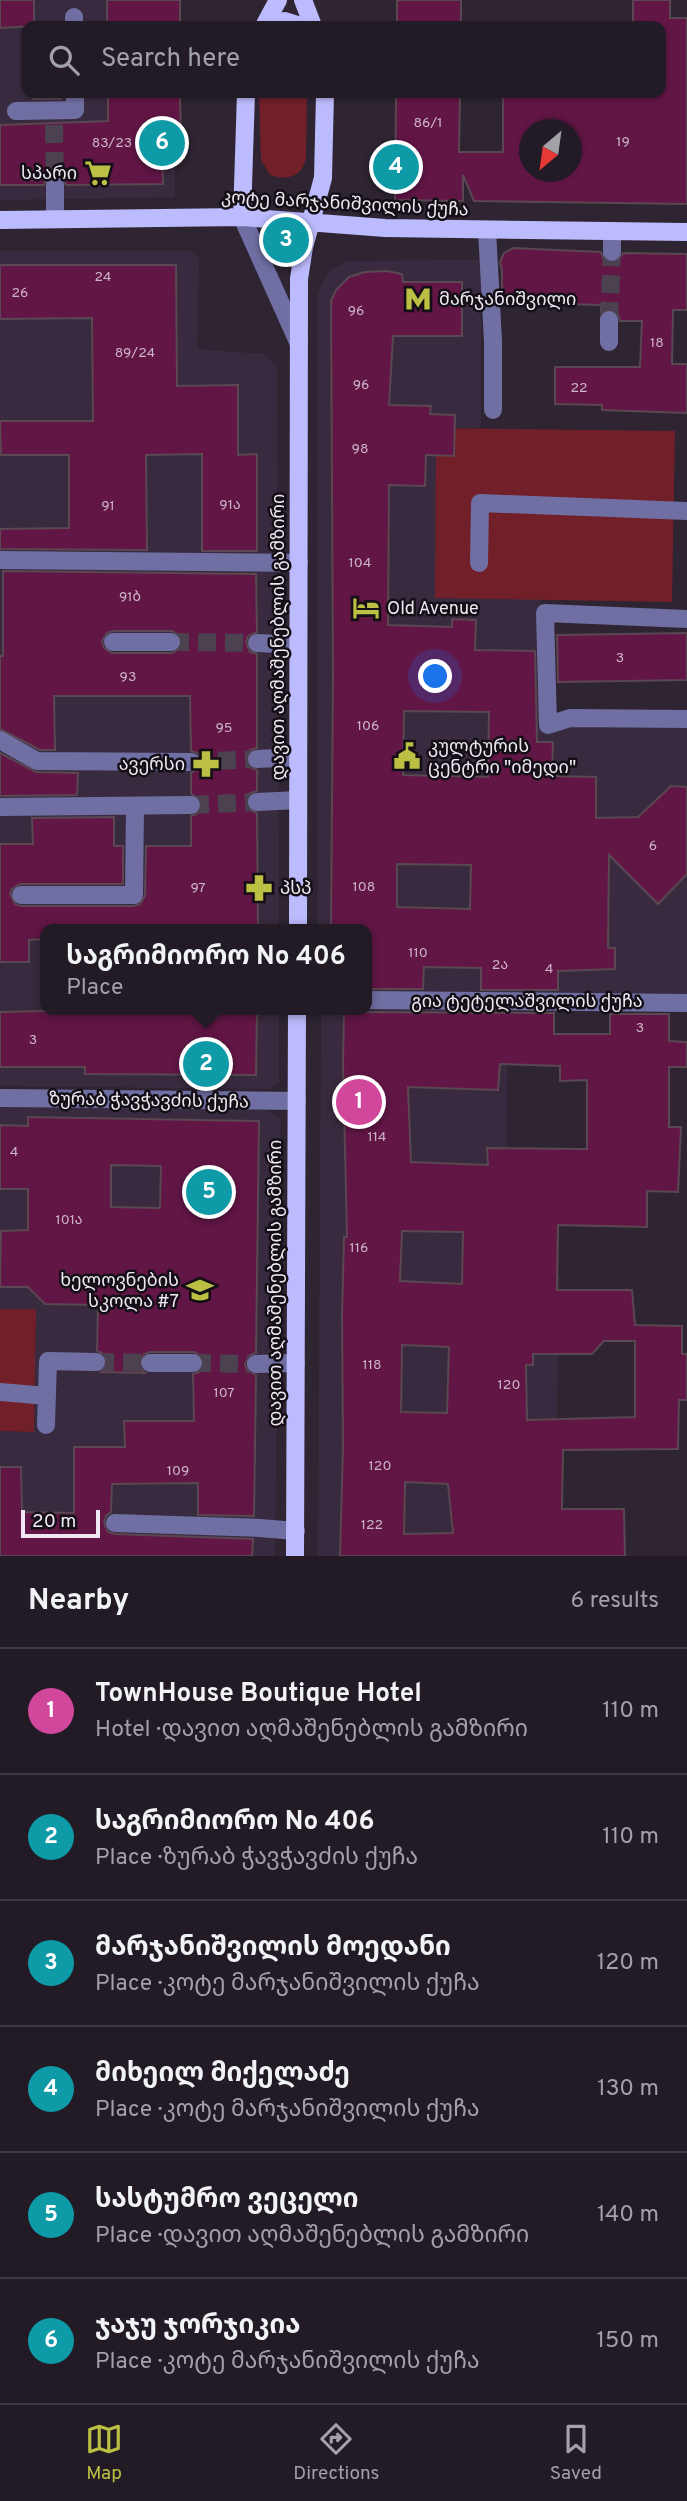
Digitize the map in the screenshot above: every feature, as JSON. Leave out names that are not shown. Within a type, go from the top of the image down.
[{"type":"main road","points":[[268,21],[278,0]]},
{"type":"main road","points":[[303,0],[311,21]]},
{"type":"main road","points":[[242,216],[246,98]]},
{"type":"main road","name":"დავით აღმაშენებლის გამზირი","points":[[298,924],[299,279],[323,178],[325,98]]},
{"type":"main road","name":"კოტე მარჯანიშვილის ქუჩა","points":[[0,219],[242,216],[310,224],[488,230],[687,232]]},
{"type":"main road","name":"დავით აღმაშენებლის გამზირი","points":[[296,1556],[297,1015]]},
{"type":"street","points":[[16,111],[54,118],[75,110],[75,98]]},
{"type":"street","points":[[55,185],[55,219]]},
{"type":"street","name":"დავით აღმაშენებლის გამზირი","points":[[242,216],[300,344]]},
{"type":"street","points":[[488,230],[493,410]]},
{"type":"street","points":[[612,232],[612,252]]},
{"type":"street","points":[[609,342],[610,320]]},
{"type":"street","points":[[479,563],[480,503],[687,511]]},
{"type":"street","points":[[0,560],[299,563]]},
{"type":"street","points":[[687,619],[545,613],[548,725],[570,718],[687,719]]},
{"type":"street","points":[[113,642],[171,642]]},
{"type":"street","points":[[257,643],[299,645]]},
{"type":"street","points":[[0,740],[37,761],[191,762]]},
{"type":"street","points":[[257,759],[298,757]]},
{"type":"street","points":[[257,802],[298,800]]},
{"type":"street","points":[[0,807],[191,804]]},
{"type":"street","points":[[21,895],[134,895],[135,806]]},
{"type":"street","name":"გია ტეტელაშვილის ქუჩა","points":[[372,1000],[687,1003]]},
{"type":"street","name":"ზურაბ ჭავჭავძის ქუჩა","points":[[0,1098],[297,1101]]},
{"type":"street","points":[[47,1425],[48,1361],[96,1362]]},
{"type":"street","points":[[150,1363],[193,1363]]},
{"type":"street","points":[[256,1364],[296,1363]]},
{"type":"street","points":[[0,1392],[47,1396]]},
{"type":"street","points":[[115,1523],[296,1531]]},
{"type":"shaded area","points":[[0,0],[173,0],[173,21],[21,21],[21,98],[174,98],[175,197],[0,200]]},
{"type":"shaded area","points":[[259,98],[307,98],[306,158],[301,170],[293,176],[282,178],[270,175],[261,160]]},
{"type":"shaded area","points":[[0,251],[190,251],[199,258],[197,349],[264,354],[277,367],[279,924],[40,924],[40,1015],[279,1015],[279,1082],[269,1089],[0,1086]]},
{"type":"shaded area","points":[[481,260],[481,428],[437,428],[435,598],[541,599],[543,712],[687,714],[687,1000],[372,994],[372,924],[318,924],[318,292],[330,270],[348,261]]},
{"type":"shaded area","points":[[436,428],[675,431],[672,602],[435,598]]},
{"type":"shaded area","points":[[372,1007],[508,1009],[505,1275],[560,1277],[553,1556],[318,1556],[321,1015],[372,1015]]},
{"type":"shaded area","points":[[0,1107],[265,1109],[280,1117],[275,1556],[0,1556],[0,1431],[34,1432],[36,1310],[0,1309]]},
{"type":"shaded area","points":[[0,1309],[36,1309],[34,1432],[0,1431]]},
{"type":"building","points":[[0,0],[34,0],[34,21],[21,21],[21,27],[0,28]]},
{"type":"building","points":[[107,0],[180,0],[180,21],[107,21]]},
{"type":"building","points":[[397,0],[461,0],[461,21],[397,21]]},
{"type":"building","points":[[633,0],[670,0],[670,18],[687,18],[687,204],[474,201],[463,175],[463,201],[395,200],[396,98],[460,98],[459,152],[503,152],[503,98],[666,98],[666,21],[633,21]]},
{"type":"building","points":[[108,98],[180,98],[181,147],[162,148],[163,184],[66,185],[61,176],[54,174],[46,179],[44,185],[0,185],[0,125],[108,121]]},
{"type":"building","points":[[513,248],[601,252],[603,258],[611,263],[618,261],[623,253],[687,254],[687,310],[673,310],[672,364],[687,364],[687,413],[602,410],[602,405],[555,404],[555,367],[640,367],[642,321],[620,321],[614,310],[601,312],[601,305],[502,302],[500,262],[504,253]]},
{"type":"building","points":[[0,265],[176,265],[177,386],[238,385],[238,455],[257,454],[257,551],[202,551],[202,454],[146,455],[147,550],[0,549],[0,529],[69,528],[69,455],[1,455],[0,421],[93,421],[92,318],[0,319]]},
{"type":"building","points":[[387,271],[402,274],[403,282],[462,282],[462,336],[393,336],[389,405],[431,406],[430,414],[455,415],[454,456],[426,455],[425,486],[389,485],[388,625],[452,627],[452,619],[476,620],[475,650],[535,651],[537,742],[553,742],[552,776],[596,777],[596,818],[638,817],[671,786],[687,787],[687,874],[658,904],[609,855],[608,948],[615,948],[615,969],[558,971],[558,990],[481,990],[481,968],[424,967],[423,989],[372,989],[372,924],[331,924],[331,301],[336,290],[349,277],[365,272]],"holes":[[[404,711],[489,712],[488,777],[403,775]],[[397,864],[471,865],[470,909],[397,907]]]},
{"type":"building","points":[[3,571],[256,574],[257,632],[248,636],[246,643],[250,652],[257,654],[257,748],[250,750],[246,759],[248,766],[257,770],[257,791],[250,793],[246,802],[248,809],[257,813],[258,924],[40,924],[40,939],[29,940],[29,962],[0,962],[0,844],[33,844],[32,818],[114,817],[114,846],[123,846],[123,884],[20,884],[12,889],[10,894],[15,904],[21,906],[140,904],[145,896],[146,846],[191,846],[191,816],[197,814],[202,806],[200,799],[191,794],[191,773],[200,768],[202,761],[197,753],[191,751],[190,696],[54,696],[55,750],[40,750],[0,729],[0,656],[3,656]],"holes":[[[113,631],[172,631],[180,636],[180,648],[172,653],[112,653],[104,648],[102,641],[107,633]]]},
{"type":"building","points":[[687,633],[687,680],[558,682],[557,635]]},
{"type":"building","points":[[0,753],[36,772],[78,773],[77,795],[0,796]]},
{"type":"building","points":[[40,1011],[40,1015],[257,1015],[256,1075],[85,1074],[85,1067],[0,1067],[0,1012]]},
{"type":"building","points":[[372,1012],[554,1013],[554,1034],[610,1034],[610,1014],[669,1014],[669,1041],[687,1042],[687,1067],[669,1067],[669,1127],[681,1127],[678,1192],[647,1191],[647,1227],[558,1225],[557,1290],[632,1290],[635,1325],[682,1326],[682,1354],[687,1354],[687,1400],[679,1400],[678,1449],[563,1450],[562,1509],[624,1509],[625,1556],[340,1556],[342,1315],[344,1237],[347,1237],[344,1015],[372,1015]],"holes":[[[500,1064],[560,1066],[560,1081],[587,1080],[587,1149],[487,1148],[488,1165],[411,1162],[408,1087],[498,1090]],[[402,1231],[463,1232],[462,1284],[400,1281]],[[604,1341],[635,1341],[635,1417],[527,1420],[526,1365],[533,1365],[533,1354],[592,1354]],[[402,1345],[449,1347],[447,1413],[401,1412]],[[405,1482],[448,1484],[453,1533],[404,1534]]]},
{"type":"building","points":[[28,1117],[259,1121],[256,1353],[250,1355],[245,1364],[247,1370],[256,1375],[254,1516],[198,1515],[198,1483],[112,1484],[111,1512],[104,1523],[108,1532],[115,1534],[253,1539],[252,1556],[0,1556],[0,1467],[21,1467],[22,1512],[74,1513],[74,1447],[125,1447],[124,1421],[194,1421],[193,1374],[199,1372],[204,1364],[202,1357],[194,1352],[150,1352],[144,1354],[139,1362],[145,1373],[101,1372],[107,1362],[102,1353],[97,1351],[98,1305],[45,1304],[28,1287],[0,1287],[1,1231],[28,1230],[28,1189],[0,1189],[0,1125],[28,1126]],"holes":[[[111,1165],[161,1166],[160,1208],[111,1207]]]},
{"type":"tunnel","points":[[54,125],[55,185]]},
{"type":"tunnel","points":[[609,320],[612,252]]},
{"type":"tunnel","points":[[171,642],[257,643]]},
{"type":"tunnel","points":[[191,762],[257,759]]},
{"type":"tunnel","points":[[191,805],[257,802]]},
{"type":"tunnel","points":[[96,1362],[150,1363]]},
{"type":"tunnel","points":[[193,1363],[256,1364]]},
{"type":"place","name":"ჯაჯუ ჯორჯიკია","points":[[162,143]]},
{"type":"place","name":"მიხეილ მიქელაძე","points":[[396,167]]},
{"type":"place","name":"სპარი","points":[[98,173]]},
{"type":"place","name":"მარჯანიშვილის მოედანი","points":[[286,240]]},
{"type":"place","name":"მარჯანიშვილი","points":[[418,299]]},
{"type":"place","name":"Old Avenue","points":[[366,608]]},
{"type":"place","name":"კულტურის ცენტრი \"იმედი\"","points":[[407,756]]},
{"type":"place","name":"ავერსი","points":[[206,764]]},
{"type":"place","name":"პსპ","points":[[259,888]]},
{"type":"place","name":"საგრიმიორო No 406","points":[[206,1064]]},
{"type":"place","name":"TownHouse Boutique Hotel","points":[[359,1102]]},
{"type":"place","name":"სასტუმრო ვეცელი","points":[[209,1192]]},
{"type":"place","name":"ხელოვნების სკოლა #7","points":[[200,1290]]}]
